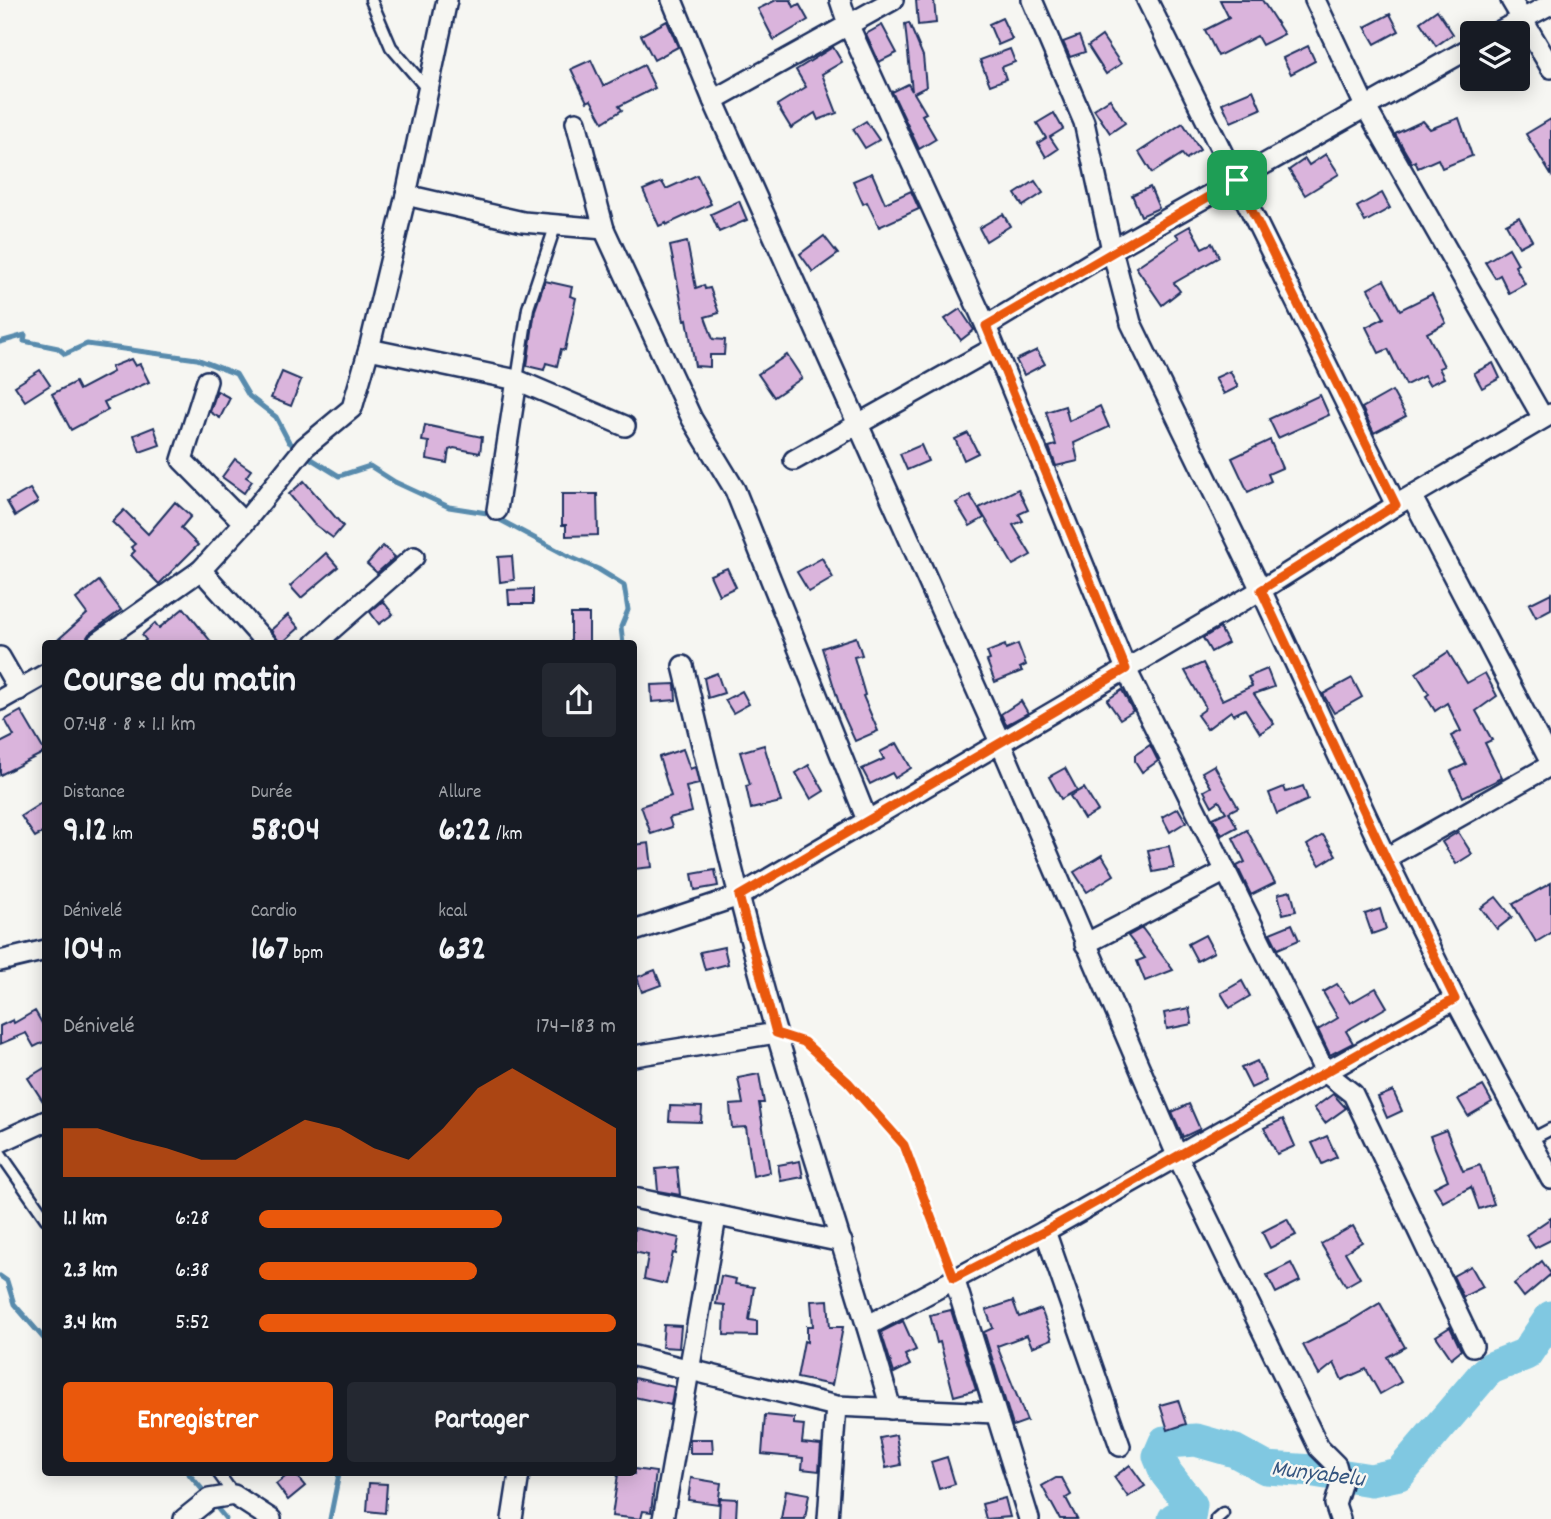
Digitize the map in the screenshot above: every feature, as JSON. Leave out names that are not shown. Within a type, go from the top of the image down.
[{"type":"street","points":[[102,640],[201,570],[244,523],[301,451],[352,408],[406,195],[447,0]]},
{"type":"street","points":[[672,0],[713,100],[1000,741],[1177,1155],[1319,1448],[1339,1474],[1335,1504],[1340,1519]]},
{"type":"street","points":[[839,0],[986,326],[1126,669],[1325,1072],[1353,1094],[1473,1346]]},
{"type":"street","points":[[713,100],[893,0]]},
{"type":"street","points":[[1032,0],[1084,122],[1112,250],[1132,323],[1455,999],[1551,1179]]},
{"type":"street","points":[[1147,0],[1404,501],[1551,764],[1386,858]]},
{"type":"street","points":[[637,930],[739,896],[1261,590],[1547,416],[1366,106],[1315,0]]},
{"type":"street","points":[[1511,0],[1551,68]]},
{"type":"street","points":[[1518,21],[1551,4]]},
{"type":"street","points":[[986,326],[1112,250],[1460,54]]},
{"type":"street","points":[[576,122],[604,229],[692,419],[735,489],[867,820]]},
{"type":"street","points":[[406,195],[523,222],[555,227],[604,229]]},
{"type":"street","points":[[794,460],[994,348]]},
{"type":"street","points":[[369,349],[517,380],[625,426]]},
{"type":"street","points":[[497,510],[517,380]]},
{"type":"street","points":[[207,381],[182,460],[244,523]]},
{"type":"street","points":[[320,640],[414,557]]},
{"type":"street","points":[[201,570],[263,640]]},
{"type":"street","points":[[0,657],[19,690]]},
{"type":"street","points":[[683,666],[739,896],[776,1033],[891,1409]]},
{"type":"street","points":[[0,700],[42,676]]},
{"type":"street","points":[[1085,944],[1226,870]]},
{"type":"street","points":[[0,961],[42,952]]},
{"type":"street","points":[[867,1326],[1045,1231],[1455,999]]},
{"type":"street","points":[[637,1056],[776,1033]]},
{"type":"street","points":[[0,1142],[42,1123]]},
{"type":"street","points":[[637,1199],[842,1242]]},
{"type":"street","points":[[663,1519],[716,1217]]},
{"type":"street","points":[[1045,1231],[1120,1446]]},
{"type":"street","points":[[954,1278],[1029,1519]]},
{"type":"street","points":[[637,1357],[836,1406],[995,1413]]},
{"type":"street","points":[[828,1519],[836,1406]]},
{"type":"street","points":[[512,1519],[519,1476]]},
{"type":"street","points":[[184,1519],[209,1499],[234,1495],[271,1519]]},
{"type":"lane","points":[[371,0],[391,47],[428,90]]},
{"type":"lane","points":[[517,380],[528,307],[555,227]]},
{"type":"lane","points":[[1530,1140],[1551,1129]]},
{"type":"lane","points":[[0,1153],[42,1213]]},
{"type":"lane","points":[[220,1476],[234,1495]]},
{"type":"path","points":[[776,1033],[804,1042],[848,1082],[904,1145],[954,1278]]},
{"type":"building","points":[[776,0],[791,0],[794,7],[799,4],[808,20],[774,40],[758,9]]},
{"type":"building","points":[[916,0],[934,0],[936,23],[918,25]]},
{"type":"building","points":[[1220,0],[1262,0],[1284,34],[1262,45],[1257,36],[1218,56],[1205,30],[1229,18]]},
{"type":"building","points":[[1437,10],[1453,34],[1436,46],[1420,22]]},
{"type":"building","points":[[1390,14],[1399,31],[1375,44],[1365,27]]},
{"type":"building","points":[[1002,18],[1012,39],[998,45],[989,24]]},
{"type":"building","points":[[667,21],[678,47],[654,60],[641,35]]},
{"type":"building","points":[[909,23],[923,56],[926,87],[914,93],[926,113],[922,115],[936,139],[919,149],[892,92],[908,84],[912,91],[905,24]]},
{"type":"building","points":[[882,25],[897,53],[879,62],[866,34]]},
{"type":"building","points":[[1079,36],[1085,52],[1070,57],[1063,42]]},
{"type":"building","points":[[1102,36],[1121,64],[1106,74],[1088,46]]},
{"type":"building","points":[[1308,46],[1315,61],[1291,74],[1283,58]]},
{"type":"building","points":[[833,47],[842,62],[822,74],[837,113],[818,120],[815,113],[791,128],[777,105],[806,87],[796,70]]},
{"type":"building","points":[[1010,49],[1015,62],[1002,67],[1006,79],[990,85],[980,60]]},
{"type":"building","points":[[591,60],[603,86],[644,65],[655,88],[619,106],[622,110],[603,122],[591,100],[587,102],[571,69]]},
{"type":"building","points":[[1253,90],[1261,109],[1231,122],[1222,103]]},
{"type":"building","points":[[1110,99],[1125,123],[1110,133],[1094,109]]},
{"type":"building","points":[[1054,113],[1063,129],[1050,137],[1058,149],[1046,157],[1038,143],[1046,138],[1037,123]]},
{"type":"building","points":[[1459,118],[1472,156],[1442,168],[1438,159],[1418,168],[1415,161],[1412,163],[1395,134],[1423,121],[1430,129]]},
{"type":"building","points":[[1551,119],[1551,175],[1526,134]]},
{"type":"building","points":[[866,121],[879,140],[865,148],[853,129]]},
{"type":"building","points":[[1183,123],[1200,150],[1186,159],[1182,154],[1152,173],[1139,152]]},
{"type":"building","points":[[1326,154],[1339,174],[1305,195],[1289,170],[1305,159],[1309,165]]},
{"type":"building","points":[[872,173],[885,203],[911,191],[919,209],[879,227],[867,202],[863,204],[853,181]]},
{"type":"building","points":[[697,175],[711,204],[659,226],[643,190],[662,182],[666,189]]},
{"type":"building","points":[[1035,181],[1043,193],[1023,206],[1015,194]]},
{"type":"building","points":[[1150,187],[1159,208],[1141,216],[1132,195]]},
{"type":"building","points":[[1382,193],[1390,208],[1365,222],[1357,207]]},
{"type":"building","points":[[739,201],[747,220],[719,232],[711,214]]},
{"type":"building","points":[[1003,214],[1010,226],[986,241],[979,228]]},
{"type":"building","points":[[1519,217],[1532,240],[1519,247],[1506,224]]},
{"type":"building","points":[[1190,226],[1202,248],[1212,243],[1219,257],[1174,283],[1180,291],[1162,305],[1136,267],[1179,238],[1176,234]]},
{"type":"building","points":[[824,236],[838,254],[813,272],[800,254]]},
{"type":"building","points":[[687,242],[696,288],[704,285],[705,289],[710,288],[719,313],[705,317],[713,339],[725,340],[724,355],[710,355],[710,367],[695,366],[670,246]]},
{"type":"building","points":[[1509,248],[1525,284],[1509,293],[1500,275],[1495,278],[1485,262]]},
{"type":"building","points":[[1384,280],[1400,310],[1432,294],[1446,323],[1427,333],[1444,366],[1439,368],[1444,378],[1429,385],[1424,376],[1406,385],[1388,349],[1379,353],[1366,327],[1384,318],[1368,289]]},
{"type":"building","points":[[545,281],[572,287],[570,296],[576,298],[565,350],[561,349],[557,366],[546,363],[544,370],[527,366],[535,310]]},
{"type":"building","points":[[960,309],[974,330],[961,340],[945,319]]},
{"type":"building","points":[[1037,350],[1045,364],[1024,375],[1016,360]]},
{"type":"building","points":[[787,355],[802,378],[774,397],[758,374]]},
{"type":"building","points":[[131,359],[135,366],[140,364],[149,382],[104,402],[108,410],[71,430],[52,394],[75,382],[79,390],[113,372],[111,367]]},
{"type":"building","points":[[1493,363],[1500,378],[1482,388],[1474,373]]},
{"type":"building","points":[[40,370],[50,385],[25,401],[15,386]]},
{"type":"building","points":[[1230,371],[1238,387],[1224,394],[1215,378]]},
{"type":"building","points":[[282,372],[301,380],[291,406],[271,398]]},
{"type":"building","points":[[217,391],[230,398],[220,418],[210,412]]},
{"type":"building","points":[[1392,391],[1406,416],[1374,433],[1362,408]]},
{"type":"building","points":[[1320,395],[1329,415],[1278,438],[1269,419]]},
{"type":"building","points":[[1065,406],[1069,421],[1100,406],[1109,427],[1074,443],[1078,461],[1056,466],[1049,447],[1056,445],[1046,412]]},
{"type":"building","points":[[425,425],[482,437],[480,453],[454,448],[449,450],[447,463],[427,459],[429,442],[422,441]]},
{"type":"building","points":[[154,427],[160,445],[140,452],[134,435]]},
{"type":"building","points":[[968,433],[978,453],[964,460],[955,439]]},
{"type":"building","points":[[1270,440],[1282,468],[1268,474],[1271,481],[1248,492],[1232,458]]},
{"type":"building","points":[[921,445],[928,461],[907,470],[900,454]]},
{"type":"building","points":[[235,459],[251,470],[246,477],[252,481],[244,493],[222,477]]},
{"type":"building","points":[[304,481],[343,526],[333,538],[313,523],[289,494]]},
{"type":"building","points":[[30,489],[38,502],[15,516],[7,502]]},
{"type":"building","points":[[1018,489],[1028,510],[1019,514],[1023,521],[1013,525],[1031,555],[1013,565],[979,508]]},
{"type":"building","points":[[562,494],[597,494],[598,535],[566,536],[566,525],[562,525]]},
{"type":"building","points":[[970,495],[984,518],[970,526],[956,503]]},
{"type":"building","points":[[175,502],[191,516],[181,528],[198,545],[159,584],[131,555],[135,551],[131,547],[135,544],[112,522],[124,510],[148,534]]},
{"type":"building","points":[[383,546],[395,557],[377,573],[367,564]]},
{"type":"building","points":[[326,553],[338,567],[301,598],[290,586]]},
{"type":"building","points":[[512,556],[514,580],[500,582],[498,557]]},
{"type":"building","points":[[822,558],[833,578],[809,592],[797,572]]},
{"type":"building","points":[[727,568],[736,587],[719,595],[710,575]]},
{"type":"building","points":[[99,581],[121,610],[89,634],[85,640],[58,640],[87,614],[76,599]]},
{"type":"building","points":[[533,589],[533,604],[509,604],[508,590]]},
{"type":"building","points":[[1551,593],[1551,609],[1536,617],[1529,604]]},
{"type":"building","points":[[383,601],[393,614],[379,624],[370,612]]},
{"type":"building","points":[[184,608],[210,640],[146,640],[142,635],[155,623],[159,628]]},
{"type":"building","points":[[571,614],[589,614],[589,640],[571,640]]},
{"type":"building","points":[[288,615],[299,628],[286,640],[278,640],[271,630]]},
{"type":"building","points":[[1220,628],[1228,643],[1211,652],[1203,638]]},
{"type":"building","points":[[856,637],[862,655],[854,657],[865,695],[863,696],[878,731],[855,741],[841,710],[822,648]]},
{"type":"building","points":[[1018,644],[1026,665],[1020,668],[1022,671],[995,682],[987,661],[990,660],[987,652],[1005,645],[1006,649]]},
{"type":"building","points":[[1448,652],[1467,683],[1485,673],[1497,696],[1476,711],[1492,740],[1485,743],[1502,778],[1463,797],[1451,771],[1466,764],[1451,736],[1461,731],[1447,703],[1435,711],[1426,696],[1429,694],[1416,673]]},
{"type":"building","points":[[1203,663],[1222,700],[1252,686],[1248,677],[1267,669],[1274,687],[1254,694],[1274,724],[1260,733],[1245,709],[1233,715],[1231,711],[1207,729],[1197,715],[1205,706],[1185,671]]},
{"type":"building","points":[[717,673],[724,693],[708,698],[704,678]]},
{"type":"building","points":[[1352,678],[1362,697],[1334,713],[1323,694]]},
{"type":"building","points":[[675,684],[676,700],[652,702],[651,685]]},
{"type":"building","points":[[1122,690],[1133,711],[1120,719],[1107,700]]},
{"type":"building","points":[[742,691],[749,704],[733,713],[725,700]]},
{"type":"building","points":[[1021,701],[1028,713],[1006,725],[1001,714]]},
{"type":"building","points":[[21,711],[42,747],[42,754],[0,775],[0,743],[14,736],[5,720]]},
{"type":"building","points":[[897,743],[911,768],[895,778],[892,773],[870,784],[862,769],[884,759],[880,752]]},
{"type":"building","points":[[764,745],[781,802],[751,809],[746,786],[750,785],[740,752]]},
{"type":"building","points":[[1150,745],[1158,761],[1142,772],[1135,761],[1135,755]]},
{"type":"building","points":[[683,749],[690,769],[695,767],[699,784],[686,787],[692,812],[669,818],[672,827],[651,834],[641,806],[671,796],[659,757]]},
{"type":"building","points":[[809,765],[824,791],[811,799],[796,773]]},
{"type":"building","points":[[1214,765],[1238,807],[1229,812],[1237,827],[1222,835],[1213,818],[1226,812],[1219,801],[1212,806],[1204,791],[1211,787],[1202,772]]},
{"type":"building","points":[[1065,768],[1077,790],[1061,799],[1049,777]]},
{"type":"building","points":[[1303,786],[1308,800],[1277,814],[1269,793],[1284,787],[1286,792]]},
{"type":"building","points":[[1084,788],[1098,811],[1084,819],[1070,796]]},
{"type":"building","points":[[42,803],[42,833],[35,837],[21,816]]},
{"type":"building","points":[[1178,808],[1186,822],[1170,832],[1162,817]]},
{"type":"building","points":[[1247,830],[1275,883],[1251,895],[1237,866],[1245,862],[1233,838]]},
{"type":"building","points":[[1458,832],[1472,854],[1456,864],[1442,842]]},
{"type":"building","points":[[1323,835],[1336,855],[1320,865],[1307,845]]},
{"type":"building","points":[[649,843],[652,867],[637,869],[637,845]]},
{"type":"building","points":[[1169,846],[1174,868],[1153,872],[1148,850]]},
{"type":"building","points":[[1102,855],[1114,875],[1087,892],[1074,872]]},
{"type":"building","points":[[715,870],[718,886],[695,890],[692,874]]},
{"type":"building","points":[[1551,883],[1551,933],[1536,942],[1513,904]]},
{"type":"building","points":[[1291,891],[1296,911],[1283,914],[1278,894]]},
{"type":"building","points":[[1496,897],[1512,917],[1497,929],[1481,908]]},
{"type":"building","points":[[1380,909],[1386,929],[1372,934],[1365,914]]},
{"type":"building","points":[[1292,924],[1299,940],[1278,949],[1270,933]]},
{"type":"building","points":[[1142,928],[1173,970],[1145,981],[1137,961],[1145,958],[1128,936]]},
{"type":"building","points":[[1205,935],[1214,952],[1197,961],[1188,944]]},
{"type":"building","points":[[724,947],[728,964],[705,970],[700,952]]},
{"type":"building","points":[[655,970],[661,985],[642,992],[637,977]]},
{"type":"building","points":[[1242,981],[1250,996],[1230,1008],[1221,993]]},
{"type":"building","points":[[1337,984],[1350,1003],[1376,988],[1387,1007],[1346,1031],[1353,1043],[1330,1055],[1318,1030],[1338,1018],[1323,992]]},
{"type":"building","points":[[1189,1008],[1192,1024],[1167,1029],[1164,1013]]},
{"type":"building","points":[[35,1011],[42,1023],[42,1043],[34,1047],[26,1033],[0,1044],[0,1026],[13,1020],[14,1023]]},
{"type":"building","points":[[1257,1061],[1266,1081],[1251,1088],[1241,1068]]},
{"type":"building","points":[[42,1069],[42,1100],[28,1078]]},
{"type":"building","points":[[759,1074],[764,1103],[759,1103],[770,1172],[753,1176],[746,1127],[732,1128],[730,1105],[743,1104],[738,1078]]},
{"type":"building","points":[[1483,1086],[1492,1102],[1468,1116],[1458,1099]]},
{"type":"building","points":[[1393,1091],[1402,1111],[1387,1118],[1378,1097]]},
{"type":"building","points":[[1333,1094],[1346,1108],[1325,1123],[1314,1108]]},
{"type":"building","points":[[1189,1104],[1200,1129],[1183,1137],[1172,1112]]},
{"type":"building","points":[[670,1106],[702,1107],[701,1122],[669,1121]]},
{"type":"building","points":[[1283,1119],[1295,1146],[1277,1154],[1264,1128]]},
{"type":"building","points":[[1446,1130],[1463,1171],[1480,1165],[1494,1204],[1479,1209],[1471,1187],[1443,1202],[1434,1187],[1448,1180],[1430,1136]]},
{"type":"building","points":[[1327,1136],[1337,1157],[1322,1164],[1312,1143]]},
{"type":"building","points":[[800,1161],[803,1177],[781,1181],[778,1165]]},
{"type":"building","points":[[677,1167],[680,1195],[658,1191],[656,1169]]},
{"type":"building","points":[[1551,1218],[1551,1240],[1535,1248],[1526,1235]]},
{"type":"building","points":[[1287,1219],[1296,1235],[1270,1248],[1262,1232]]},
{"type":"building","points":[[1353,1226],[1362,1242],[1345,1252],[1360,1278],[1346,1286],[1321,1244]]},
{"type":"building","points":[[637,1229],[679,1238],[666,1284],[644,1279],[648,1255],[637,1253]]},
{"type":"building","points":[[1542,1261],[1551,1274],[1524,1297],[1514,1284]]},
{"type":"building","points":[[1291,1263],[1300,1281],[1276,1293],[1267,1275]]},
{"type":"building","points":[[1471,1266],[1483,1287],[1463,1297],[1453,1276]]},
{"type":"building","points":[[721,1276],[736,1279],[735,1284],[754,1287],[749,1320],[757,1321],[757,1336],[724,1335],[725,1305],[716,1304]]},
{"type":"building","points":[[828,1300],[830,1327],[843,1327],[832,1385],[797,1378],[804,1341],[807,1342],[807,1326],[813,1326],[811,1301]]},
{"type":"building","points":[[1013,1301],[1019,1317],[1041,1309],[1052,1339],[1032,1347],[1027,1335],[997,1346],[1027,1421],[1013,1426],[984,1332],[993,1328],[986,1310]]},
{"type":"building","points":[[1380,1303],[1405,1347],[1387,1357],[1401,1382],[1380,1394],[1366,1369],[1342,1380],[1334,1363],[1319,1375],[1303,1345]]},
{"type":"building","points":[[951,1310],[976,1390],[954,1396],[930,1315]]},
{"type":"building","points":[[903,1321],[916,1350],[905,1355],[910,1365],[894,1373],[881,1332]]},
{"type":"building","points":[[664,1325],[681,1326],[679,1348],[662,1347]]},
{"type":"building","points":[[1450,1327],[1461,1350],[1451,1358],[1436,1336]]},
{"type":"building","points":[[637,1379],[674,1387],[671,1405],[637,1398]]},
{"type":"building","points":[[1178,1400],[1186,1424],[1168,1430],[1160,1405]]},
{"type":"building","points":[[765,1415],[794,1418],[794,1424],[804,1425],[802,1443],[821,1445],[819,1471],[802,1469],[803,1458],[762,1454]]},
{"type":"building","points":[[896,1435],[901,1465],[886,1468],[880,1438]]},
{"type":"building","points":[[690,1439],[712,1439],[713,1453],[690,1453]]},
{"type":"building","points":[[947,1457],[955,1484],[939,1489],[931,1462]]},
{"type":"building","points":[[1130,1465],[1145,1486],[1128,1497],[1114,1477]]},
{"type":"building","points":[[637,1469],[656,1472],[651,1512],[643,1511],[641,1519],[612,1516],[618,1476],[637,1476]]},
{"type":"building","points":[[286,1476],[297,1476],[305,1486],[288,1500],[276,1484]]},
{"type":"building","points":[[691,1478],[721,1483],[718,1504],[688,1500]]},
{"type":"building","points":[[1056,1478],[1062,1478],[1071,1495],[1066,1498],[1077,1519],[1060,1519],[1042,1486]]},
{"type":"building","points":[[369,1483],[387,1484],[385,1513],[367,1511]]},
{"type":"building","points":[[786,1490],[809,1494],[805,1519],[781,1519]]},
{"type":"building","points":[[720,1498],[737,1499],[736,1519],[719,1519]]},
{"type":"building","points":[[1005,1498],[1010,1517],[986,1519],[982,1504]]},
{"type":"waterway","points":[[0,342],[25,335],[24,341],[58,348],[65,354],[87,344],[197,359],[236,374],[249,396],[276,417],[289,442],[297,448]]},
{"type":"waterway","points":[[305,455],[339,476],[370,466],[395,482],[449,507],[487,513],[598,569],[624,585],[628,610],[621,627],[623,640]]},
{"type":"waterway","points":[[0,1276],[7,1281],[14,1304],[42,1336]]},
{"type":"waterway","name":"Munyabelu","points":[[1174,1519],[1189,1518],[1191,1505],[1166,1473],[1159,1456],[1165,1442],[1196,1440],[1235,1451],[1266,1468],[1314,1471],[1371,1480],[1399,1474],[1485,1373],[1526,1354],[1551,1317]]},
{"type":"waterway","points":[[191,1476],[207,1495]]},
{"type":"waterway","points":[[330,1519],[339,1476]]},
{"type":"waterway","points":[[213,1503],[226,1519]]},
{"type":"route","points":[[1237,180],[1396,505],[1261,590],[1455,999],[1045,1231],[954,1278],[904,1145],[848,1082],[804,1042],[776,1033],[739,896],[1126,669],[986,326],[1112,250],[1237,180]]}]
